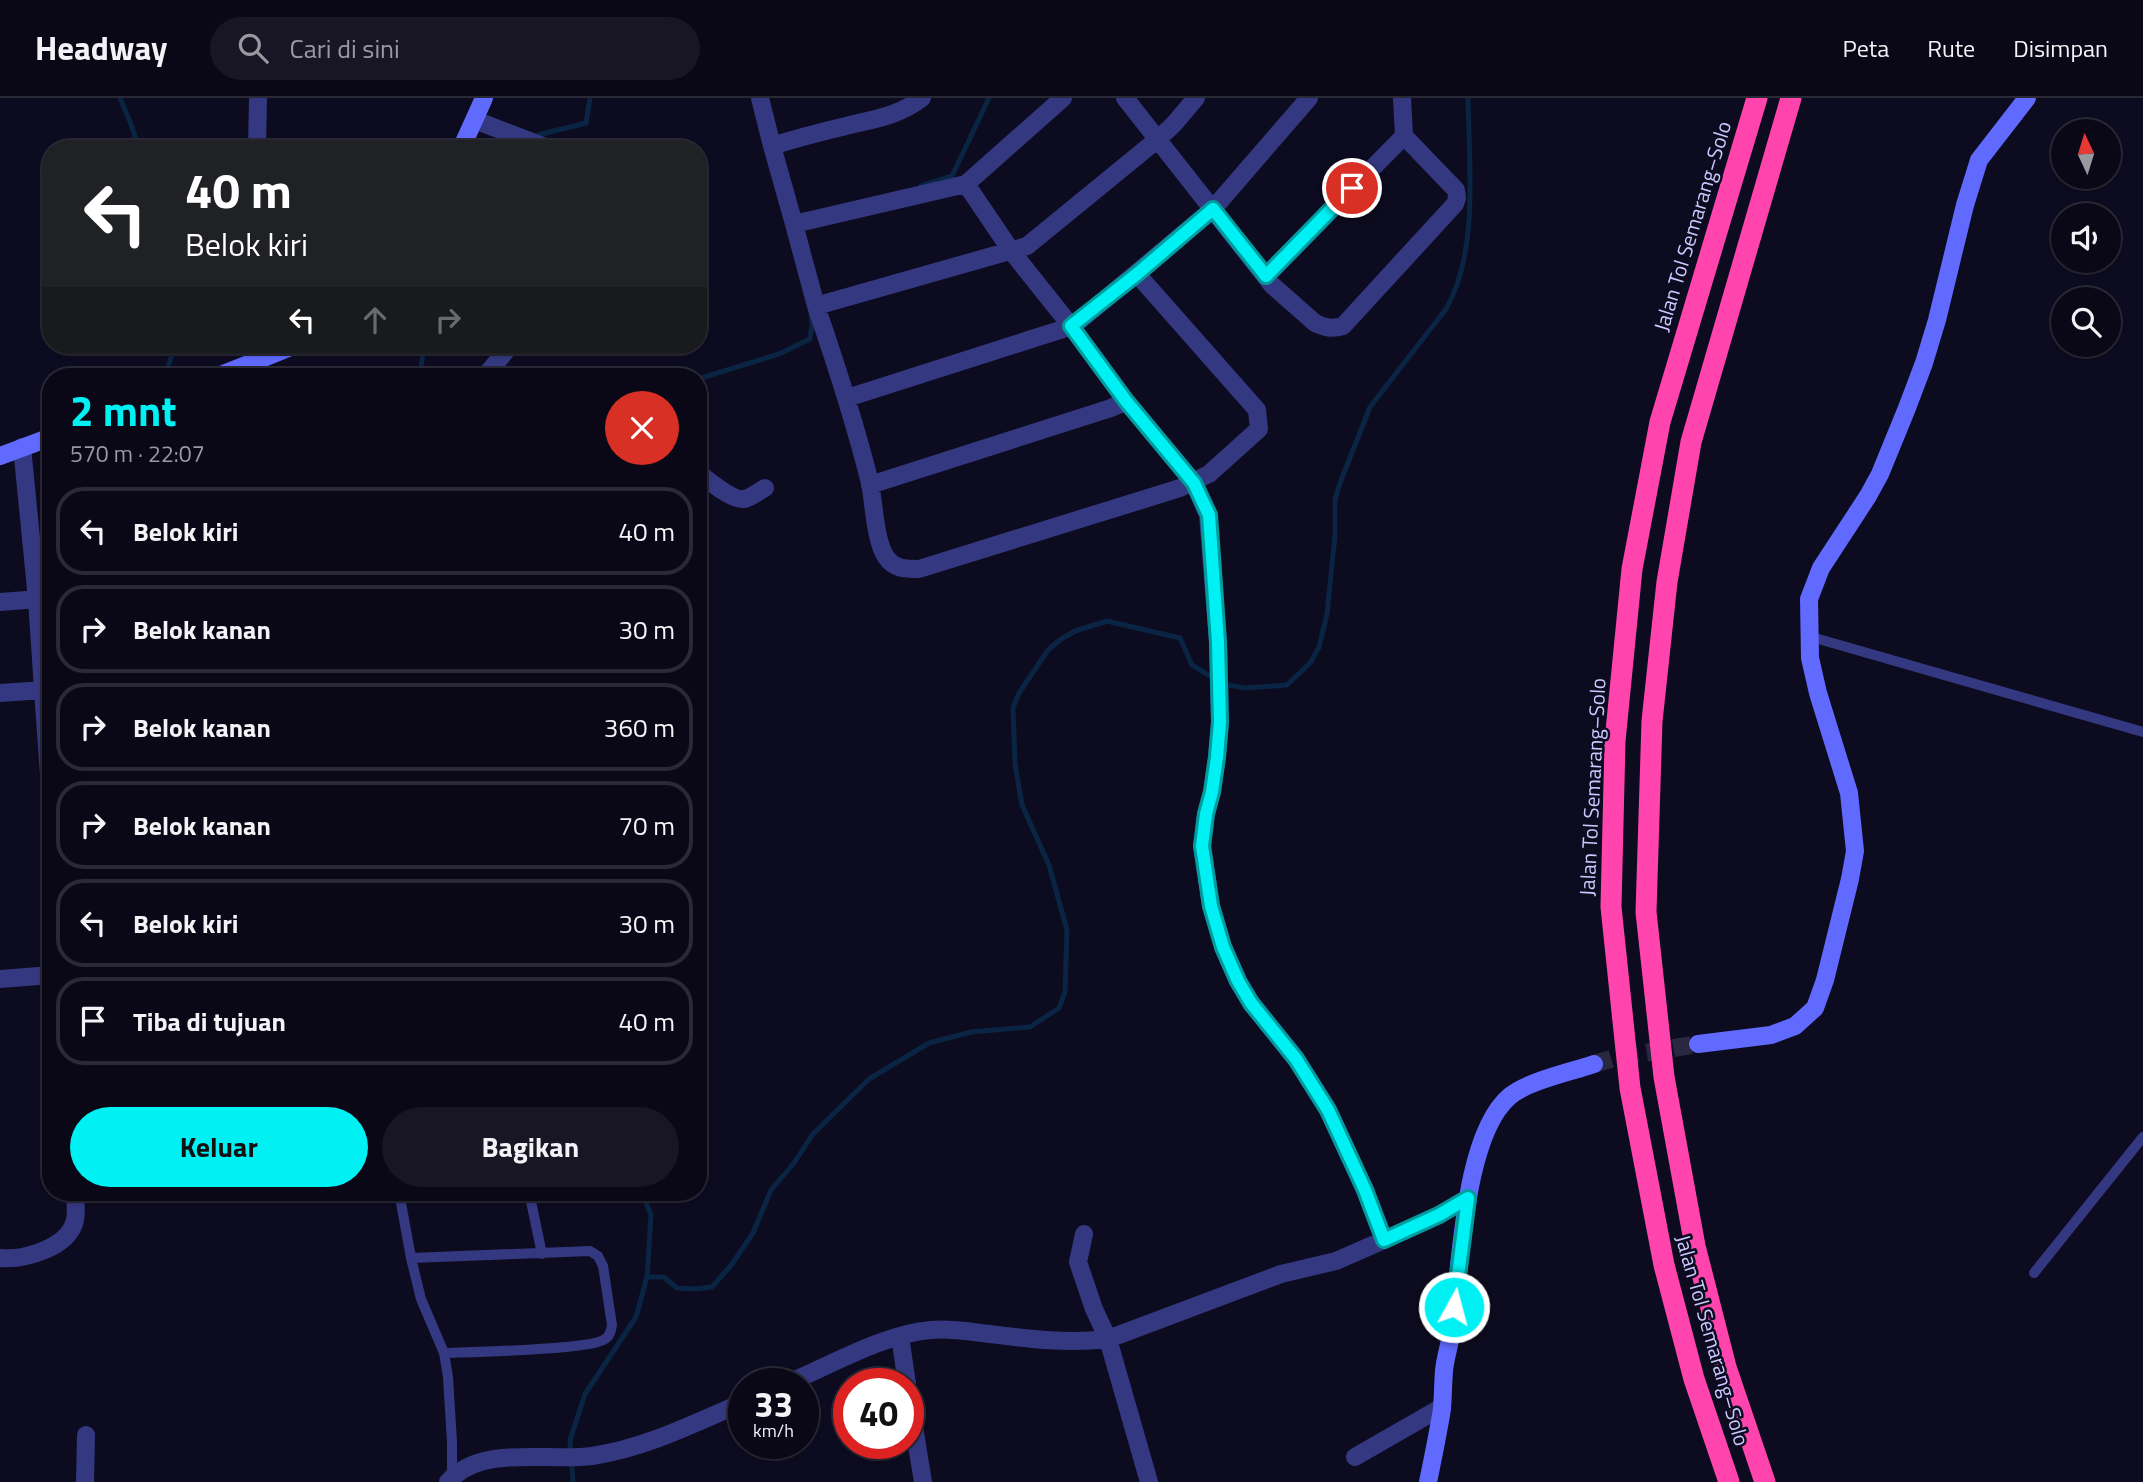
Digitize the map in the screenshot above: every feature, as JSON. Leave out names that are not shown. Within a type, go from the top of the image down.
[{"type":"highway","name":"Jalan Tol Semarang–Solo","points":[[1728,1482],[1694,1379],[1664,1265],[1630,1088],[1611,907],[1615,741],[1632,569],[1660,422],[1756,98]]},
{"type":"highway","name":"Jalan Tol Semarang–Solo","points":[[1765,1482],[1726,1367],[1695,1246],[1664,1077],[1646,912],[1652,721],[1667,582],[1691,442],[1791,98]]},
{"type":"street","points":[[257,140],[258,98]]},
{"type":"street","points":[[465,140],[484,98]]},
{"type":"street","points":[[760,98],[816,306],[847,398],[870,485],[883,554],[893,566],[919,569],[1194,483],[1209,474],[1259,429],[1257,411],[1137,274]]},
{"type":"street","points":[[772,146],[881,119],[912,106],[922,98]]},
{"type":"street","points":[[794,224],[966,184],[1063,98]]},
{"type":"street","points":[[1125,98],[1272,285],[1315,323],[1334,328],[1343,326],[1455,204],[1457,198],[1457,190],[1404,136],[1402,98]]},
{"type":"street","points":[[816,306],[1027,246],[1158,139],[1196,98]]},
{"type":"street","points":[[847,398],[1071,326],[1213,209],[1309,98]]},
{"type":"street","points":[[1698,1044],[1771,1035],[1800,1023],[1815,1008],[1833,953],[1855,851],[1849,793],[1813,674],[1808,636],[1810,598],[1827,557],[1880,474],[1924,363],[1979,160],[2027,98]]},
{"type":"street","points":[[475,120],[528,140]]},
{"type":"street","points":[[1266,276],[1404,136]]},
{"type":"street","points":[[966,184],[1012,252],[1126,401],[1194,483],[1209,515],[1220,722],[1212,792],[1202,846],[1216,929],[1229,964],[1251,1003],[1296,1059],[1328,1110],[1365,1190],[1384,1240]]},
{"type":"street","points":[[231,368],[253,354]]},
{"type":"street","points":[[492,368],[503,354]]},
{"type":"street","points":[[870,485],[1126,401]]},
{"type":"street","points":[[0,456],[42,440]]},
{"type":"street","points":[[22,447],[42,585]]},
{"type":"street","points":[[707,479],[729,495],[740,499],[765,488]]},
{"type":"street","points":[[0,602],[42,599]]},
{"type":"street","points":[[0,693],[42,689]]},
{"type":"street","points":[[0,979],[42,976]]},
{"type":"street","points":[[1428,1482],[1442,1407],[1444,1369],[1468,1198],[1488,1126],[1510,1096],[1525,1087],[1594,1064]]},
{"type":"street","points":[[819,1370],[900,1336],[934,1329],[1060,1341],[1108,1339],[1281,1274],[1336,1261],[1439,1215],[1468,1198]]},
{"type":"street","points":[[0,1258],[12,1259],[44,1251],[68,1234],[75,1220],[75,1201]]},
{"type":"street","points":[[1084,1234],[1078,1262],[1094,1309],[1108,1339],[1149,1482]]},
{"type":"street","points":[[900,1336],[905,1368]]},
{"type":"street","points":[[1355,1457],[1442,1407]]},
{"type":"street","points":[[450,1480],[470,1466],[495,1459],[592,1456],[641,1445],[728,1409]]},
{"type":"street","points":[[85,1482],[86,1434]]},
{"type":"street","points":[[919,1459],[923,1482]]},
{"type":"lane","points":[[1808,636],[2143,732]]},
{"type":"lane","points":[[2034,1273],[2143,1137]]},
{"type":"lane","points":[[402,1201],[421,1299],[444,1353],[448,1377],[450,1480]]},
{"type":"lane","points":[[531,1201],[542,1254]]},
{"type":"lane","points":[[411,1258],[590,1251],[598,1256],[603,1266],[612,1325],[610,1334],[604,1341],[580,1346],[444,1353]]},
{"type":"waterway","points":[[120,98],[136,140]]},
{"type":"waterway","points":[[534,140],[538,135],[586,123],[590,98]]},
{"type":"waterway","points":[[921,186],[952,176],[989,98]]},
{"type":"waterway","points":[[1223,684],[1245,688],[1287,685],[1311,662],[1319,647],[1327,614],[1335,535],[1335,499],[1340,483],[1370,407],[1446,309],[1464,261],[1470,206],[1468,98]]},
{"type":"waterway","points":[[707,376],[779,354],[810,339],[811,314]]},
{"type":"waterway","points":[[168,368],[172,354]]},
{"type":"waterway","points":[[421,368],[423,354]]},
{"type":"waterway","points":[[647,1277],[664,1277],[677,1288],[712,1287],[753,1233],[771,1190],[794,1163],[813,1134],[869,1079],[929,1043],[971,1032],[1030,1027],[1059,1008],[1065,992],[1067,930],[1049,865],[1022,805],[1015,764],[1013,708],[1019,693],[1048,650],[1075,631],[1107,621],[1180,638],[1192,665],[1215,679]]},
{"type":"waterway","points":[[573,1482],[570,1440],[585,1394],[636,1317],[647,1277],[651,1215],[646,1201]]},
{"type":"tunnel","points":[[1594,1064],[1614,1058],[1698,1044]]},
{"type":"route","points":[[1352,188],[1266,276],[1213,209],[1071,326],[1126,401],[1194,483],[1209,515],[1218,642],[1220,722],[1212,792],[1202,846],[1216,929],[1229,964],[1251,1003],[1296,1059],[1328,1110],[1365,1190],[1384,1240],[1439,1215],[1468,1198],[1454,1307]]}]
